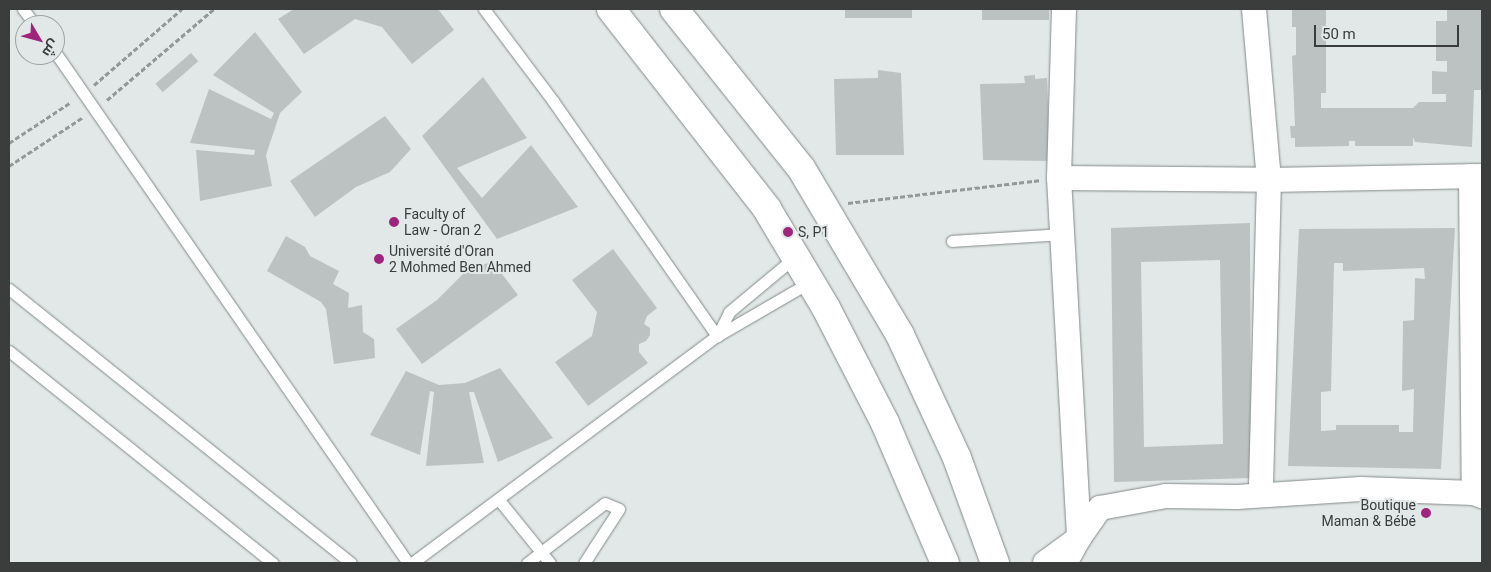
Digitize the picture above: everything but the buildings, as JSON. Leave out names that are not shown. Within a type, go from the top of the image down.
[{"type":"main road","points":[[611,9],[767,210],[795,256],[885,423],[945,563]]},
{"type":"main road","points":[[674,9],[801,168],[900,335],[957,458],[995,563]]},
{"type":"street","points":[[1064,9],[1059,178],[1079,538]]},
{"type":"street","points":[[1254,9],[1269,180],[1261,495]]},
{"type":"street","points":[[1059,178],[1269,180],[1477,176],[1478,494],[1360,489],[1261,495],[1166,496],[1120,503],[1100,508],[1079,538],[1066,563]]},
{"type":"street","points":[[1045,563],[1079,538]]},
{"type":"lane","points":[[484,9],[553,101],[717,336]]},
{"type":"lane","points":[[65,65],[408,563]]},
{"type":"lane","points":[[952,241],[1062,234]]},
{"type":"lane","points":[[717,336],[728,312],[795,256]]},
{"type":"lane","points":[[412,563],[717,336],[810,282]]},
{"type":"lane","points":[[9,289],[351,563]]},
{"type":"lane","points":[[9,351],[273,563]]},
{"type":"lane","points":[[499,500],[550,563]]},
{"type":"lane","points":[[527,563],[605,503],[619,509],[584,563]]},
{"type":"path","points":[[9,142],[85,93],[182,9]]},
{"type":"path","points":[[9,166],[96,109],[214,9]]},
{"type":"path","points":[[825,206],[1059,178]]},
{"type":"place","name":"Faculty of Law - Oran 2","points":[[394,222]]},
{"type":"place","name":"S, P1","points":[[788,232]]},
{"type":"place","name":"Université d'Oran 2 Mohmed Ben Ahmed","points":[[379,259]]},
{"type":"place","name":"Boutique Maman & Bébé","points":[[1426,513]]}]
